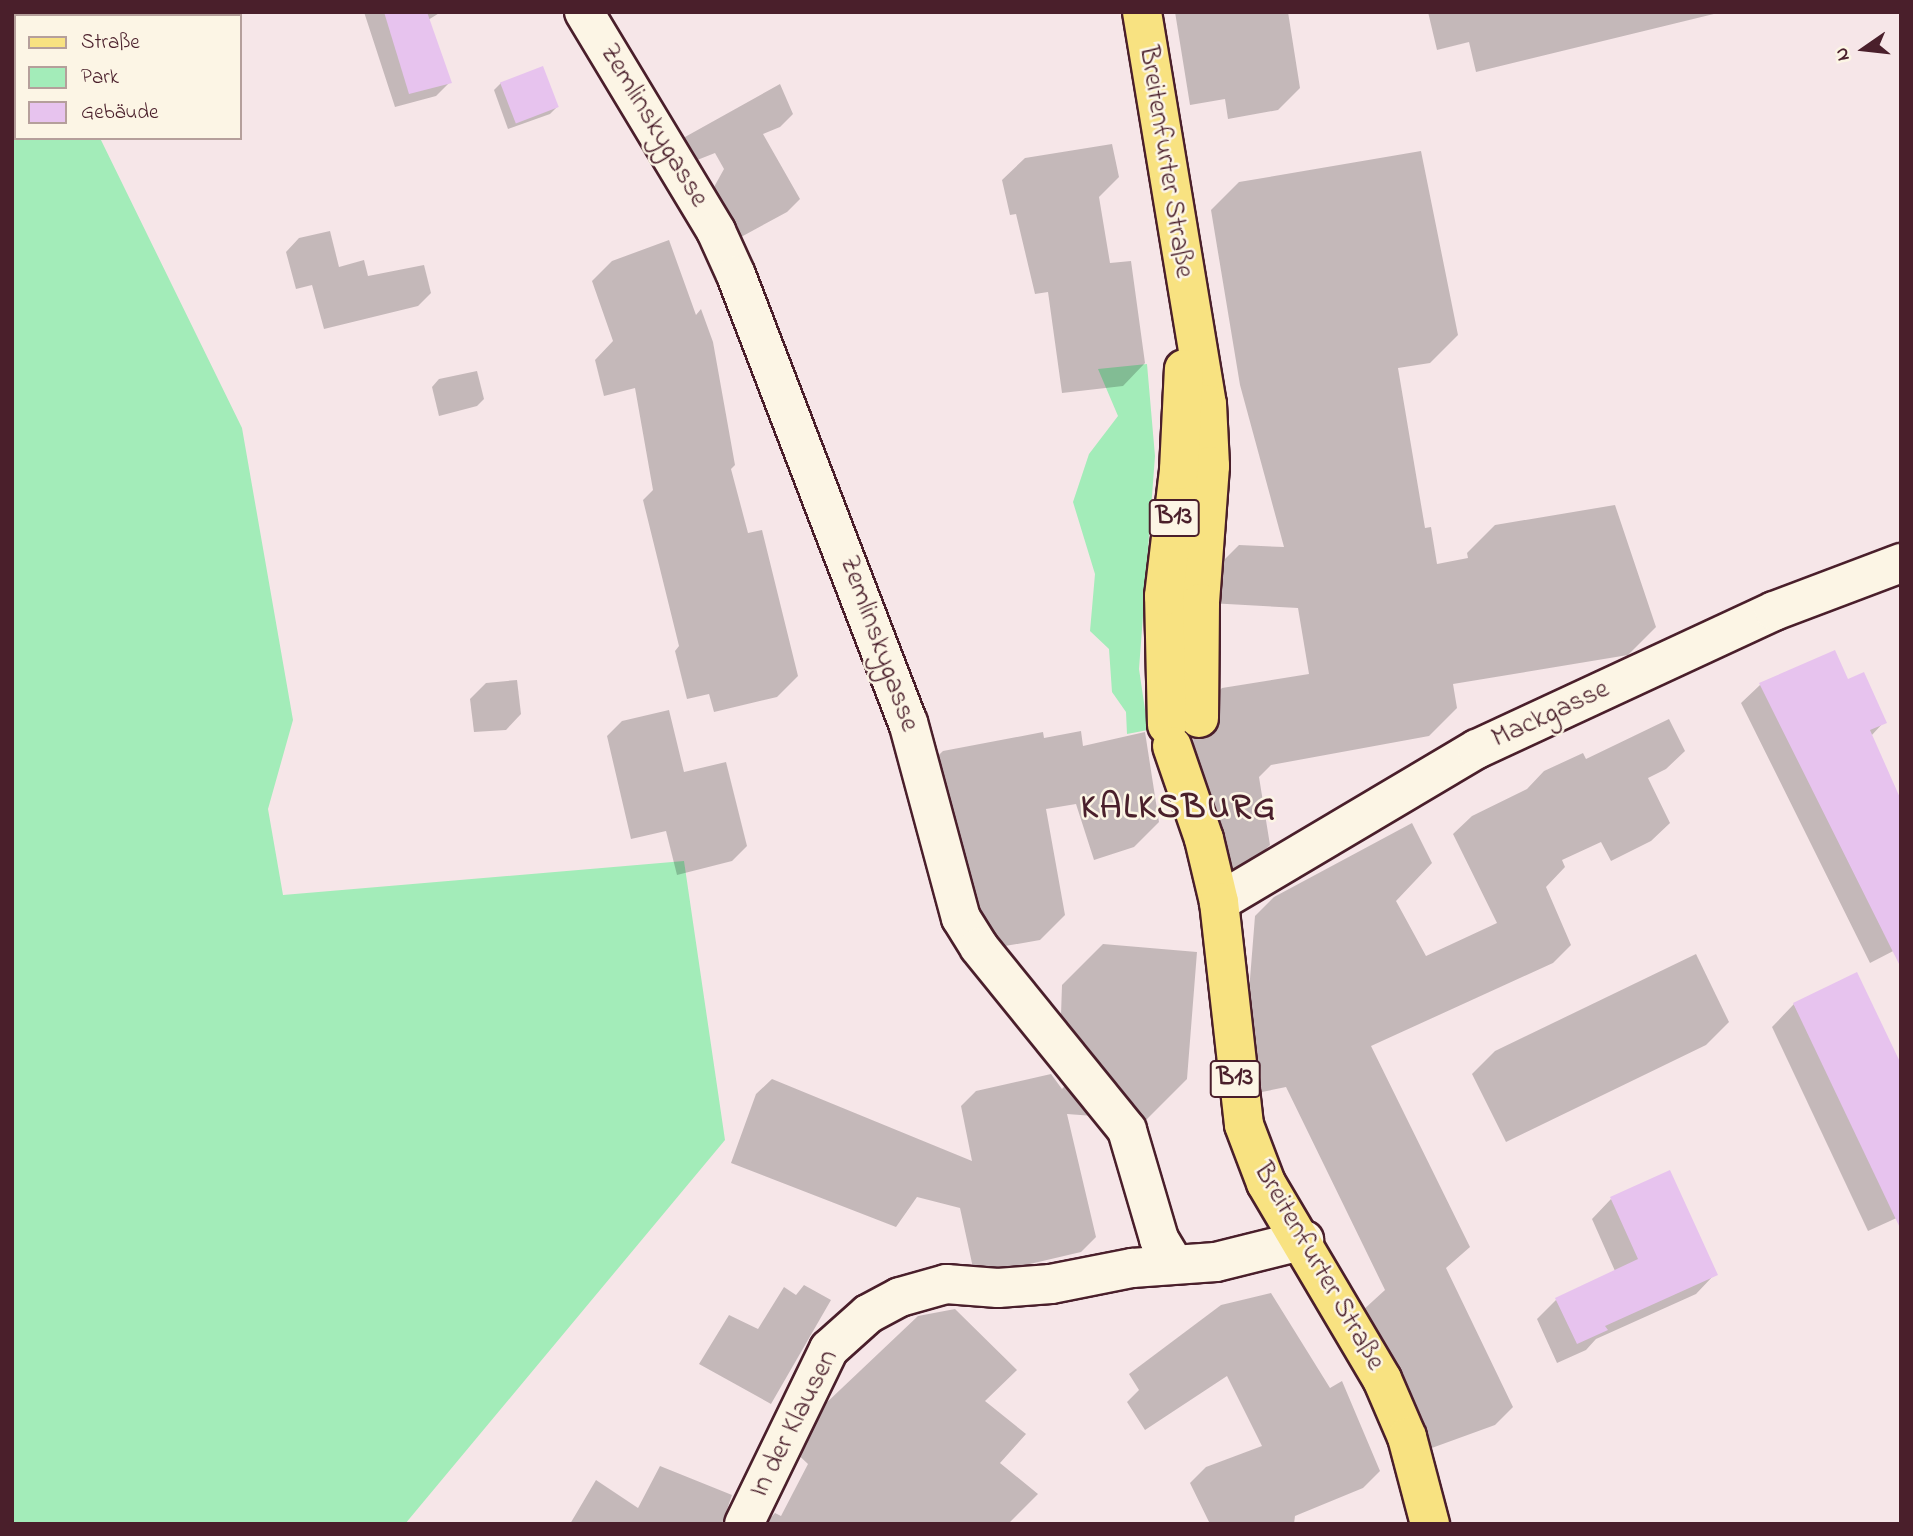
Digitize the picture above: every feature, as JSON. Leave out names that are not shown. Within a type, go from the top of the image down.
[{"type":"main road","name":"Breitenfurter Straße","points":[[1142,12],[1188,311],[1179,470],[1164,596],[1184,732],[1219,902],[1238,1099],[1266,1183],[1304,1240],[1390,1395],[1411,1449],[1430,1524]]},
{"type":"street","name":"Zemlinskygasse","points":[[584,12],[716,231],[882,650],[917,753],[961,918],[1127,1130],[1159,1239],[1174,1264]]},
{"type":"street","name":"Mackgasse","points":[[1219,902],[1477,749],[1774,611],[1901,564]]},
{"type":"street","name":"In der Klausen","points":[[744,1524],[829,1349],[868,1314],[900,1297],[946,1284],[998,1288],[1051,1284],[1174,1264],[1216,1262],[1304,1240]]},
{"type":"green space","points":[[12,12],[26,14],[14,14],[14,140],[101,140],[242,428],[293,720],[268,809],[283,895],[684,861],[725,1140],[405,1524],[12,1524]]},
{"type":"green space","points":[[1147,364],[1155,456],[1139,669],[1148,730],[1127,734],[1126,712],[1112,692],[1109,649],[1090,631],[1095,574],[1073,502],[1089,454],[1118,416],[1098,369]]},
{"type":"building","points":[[384,12],[427,12],[452,83],[409,94]]},
{"type":"building","points":[[543,66],[559,107],[516,124],[500,82]]},
{"type":"building","points":[[1835,650],[1848,679],[1864,672],[1887,723],[1870,730],[1901,800],[1901,968],[1759,683]]},
{"type":"building","points":[[1857,972],[1901,1064],[1901,1230],[1793,1003]]},
{"type":"building","points":[[1670,1170],[1718,1275],[1605,1326],[1608,1330],[1577,1344],[1555,1298],[1638,1259],[1610,1197]]},
{"type":"district","name":"KALKSBURG","points":[[1179,809]]}]
